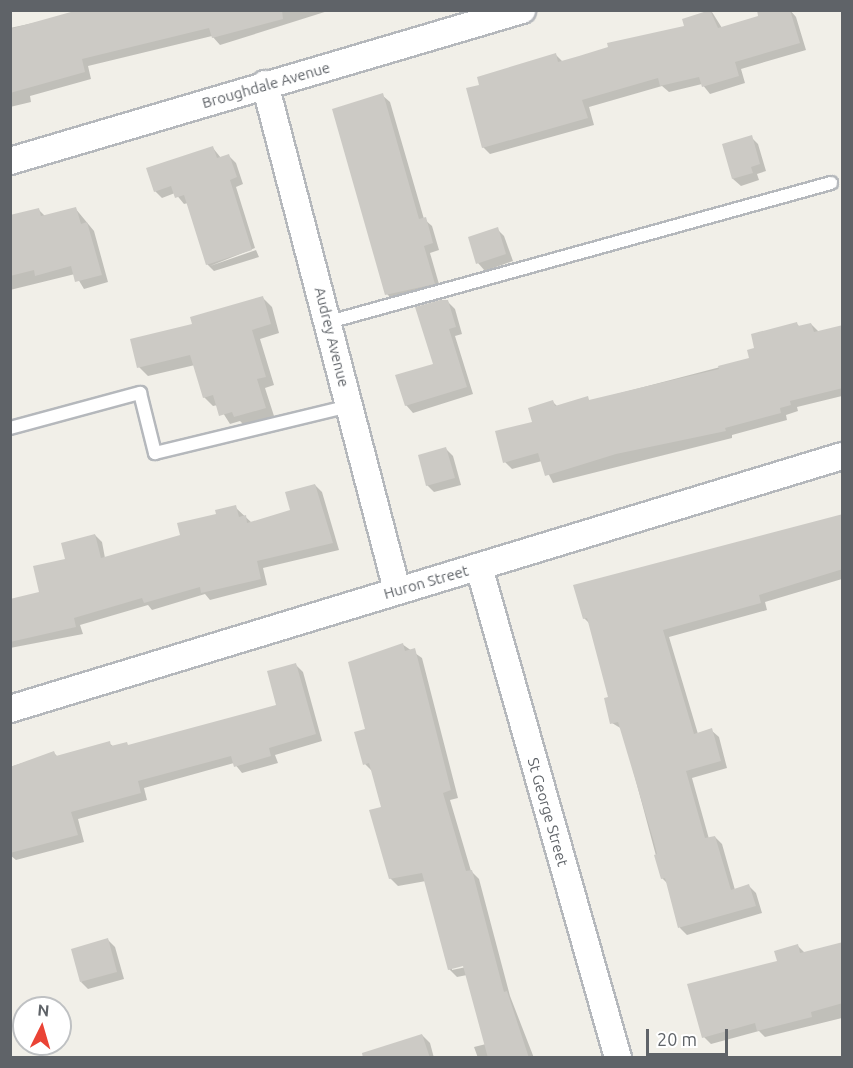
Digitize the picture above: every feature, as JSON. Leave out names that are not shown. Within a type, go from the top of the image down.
[{"type":"street","name":"Broughdale Avenue","points":[[10,161],[522,10]]},
{"type":"street","name":"Audrey Avenue","points":[[265,84],[329,322],[397,590]]},
{"type":"street","name":"Huron Street","points":[[10,709],[843,456]]},
{"type":"street","name":"St George Street","points":[[479,567],[618,1058]]},
{"type":"lane","points":[[329,322],[831,183]]},
{"type":"lane","points":[[10,428],[140,393],[155,453],[349,406]]},
{"type":"building","points":[[78,10],[282,10],[283,19],[212,38],[209,28],[82,59],[85,72],[10,93],[10,29]]},
{"type":"building","points":[[710,10],[718,28],[758,16],[757,10],[790,10],[800,43],[735,62],[739,76],[702,87],[699,77],[660,86],[658,78],[582,100],[588,118],[482,148],[466,88],[479,85],[477,77],[556,53],[558,62],[608,47],[607,43],[684,26],[682,19]]},
{"type":"building","points":[[383,93],[419,219],[426,217],[433,243],[424,246],[435,284],[385,295],[332,109]]},
{"type":"building","points":[[752,135],[760,164],[751,167],[753,173],[732,179],[722,144]]},
{"type":"building","points":[[213,146],[217,158],[229,154],[237,177],[230,180],[252,250],[206,265],[184,195],[175,198],[171,186],[154,192],[146,168]]},
{"type":"building","points":[[76,207],[81,224],[87,222],[102,275],[75,282],[71,266],[35,276],[34,270],[10,276],[10,215],[39,208],[41,216]]},
{"type":"building","points":[[498,227],[506,254],[476,264],[468,237]]},
{"type":"building","points":[[263,296],[271,324],[252,330],[266,377],[257,379],[266,408],[234,417],[232,412],[219,416],[213,395],[203,398],[190,355],[137,368],[130,339],[192,324],[190,317]]},
{"type":"building","points":[[448,300],[456,327],[449,329],[467,387],[405,406],[395,375],[433,364],[415,307]]},
{"type":"building","points":[[797,322],[798,326],[811,323],[814,332],[843,325],[843,388],[790,401],[791,405],[780,408],[781,413],[725,428],[726,431],[616,454],[545,476],[538,453],[503,463],[495,431],[532,422],[528,408],[553,400],[555,406],[588,396],[589,400],[719,369],[718,366],[749,358],[747,350],[754,348],[751,334]]},
{"type":"building","points":[[446,447],[455,478],[426,486],[418,455]]},
{"type":"building","points":[[315,484],[333,543],[257,561],[261,579],[201,593],[200,587],[144,603],[142,598],[74,618],[76,627],[10,642],[10,599],[39,592],[33,566],[65,559],[61,543],[95,534],[101,558],[180,535],[177,523],[216,514],[215,510],[236,505],[239,517],[246,515],[247,523],[290,510],[285,492]]},
{"type":"building","points":[[843,514],[843,569],[759,595],[761,603],[663,630],[694,734],[712,728],[721,761],[686,771],[705,838],[715,836],[731,890],[749,884],[756,906],[678,928],[665,878],[661,879],[654,855],[657,854],[653,839],[618,722],[610,724],[604,698],[608,697],[587,618],[583,619],[573,585]]},
{"type":"building","points":[[403,643],[405,651],[415,648],[451,790],[443,793],[466,871],[472,870],[504,992],[507,991],[529,1058],[488,1058],[463,966],[448,970],[422,873],[389,879],[369,810],[381,807],[369,763],[363,765],[354,732],[365,729],[348,662]]},
{"type":"building","points":[[296,663],[316,734],[269,748],[271,756],[234,767],[231,756],[138,781],[141,793],[71,812],[78,835],[10,853],[10,767],[54,751],[56,756],[110,741],[111,746],[127,742],[128,745],[276,705],[267,671]]},
{"type":"building","points":[[108,938],[117,972],[80,982],[71,949]]},
{"type":"building","points":[[843,942],[843,1003],[811,1012],[812,1017],[757,1031],[755,1023],[702,1038],[687,984],[777,961],[774,951],[798,944],[800,953]]},
{"type":"building","points":[[422,1034],[430,1058],[363,1058],[362,1053]]}]
